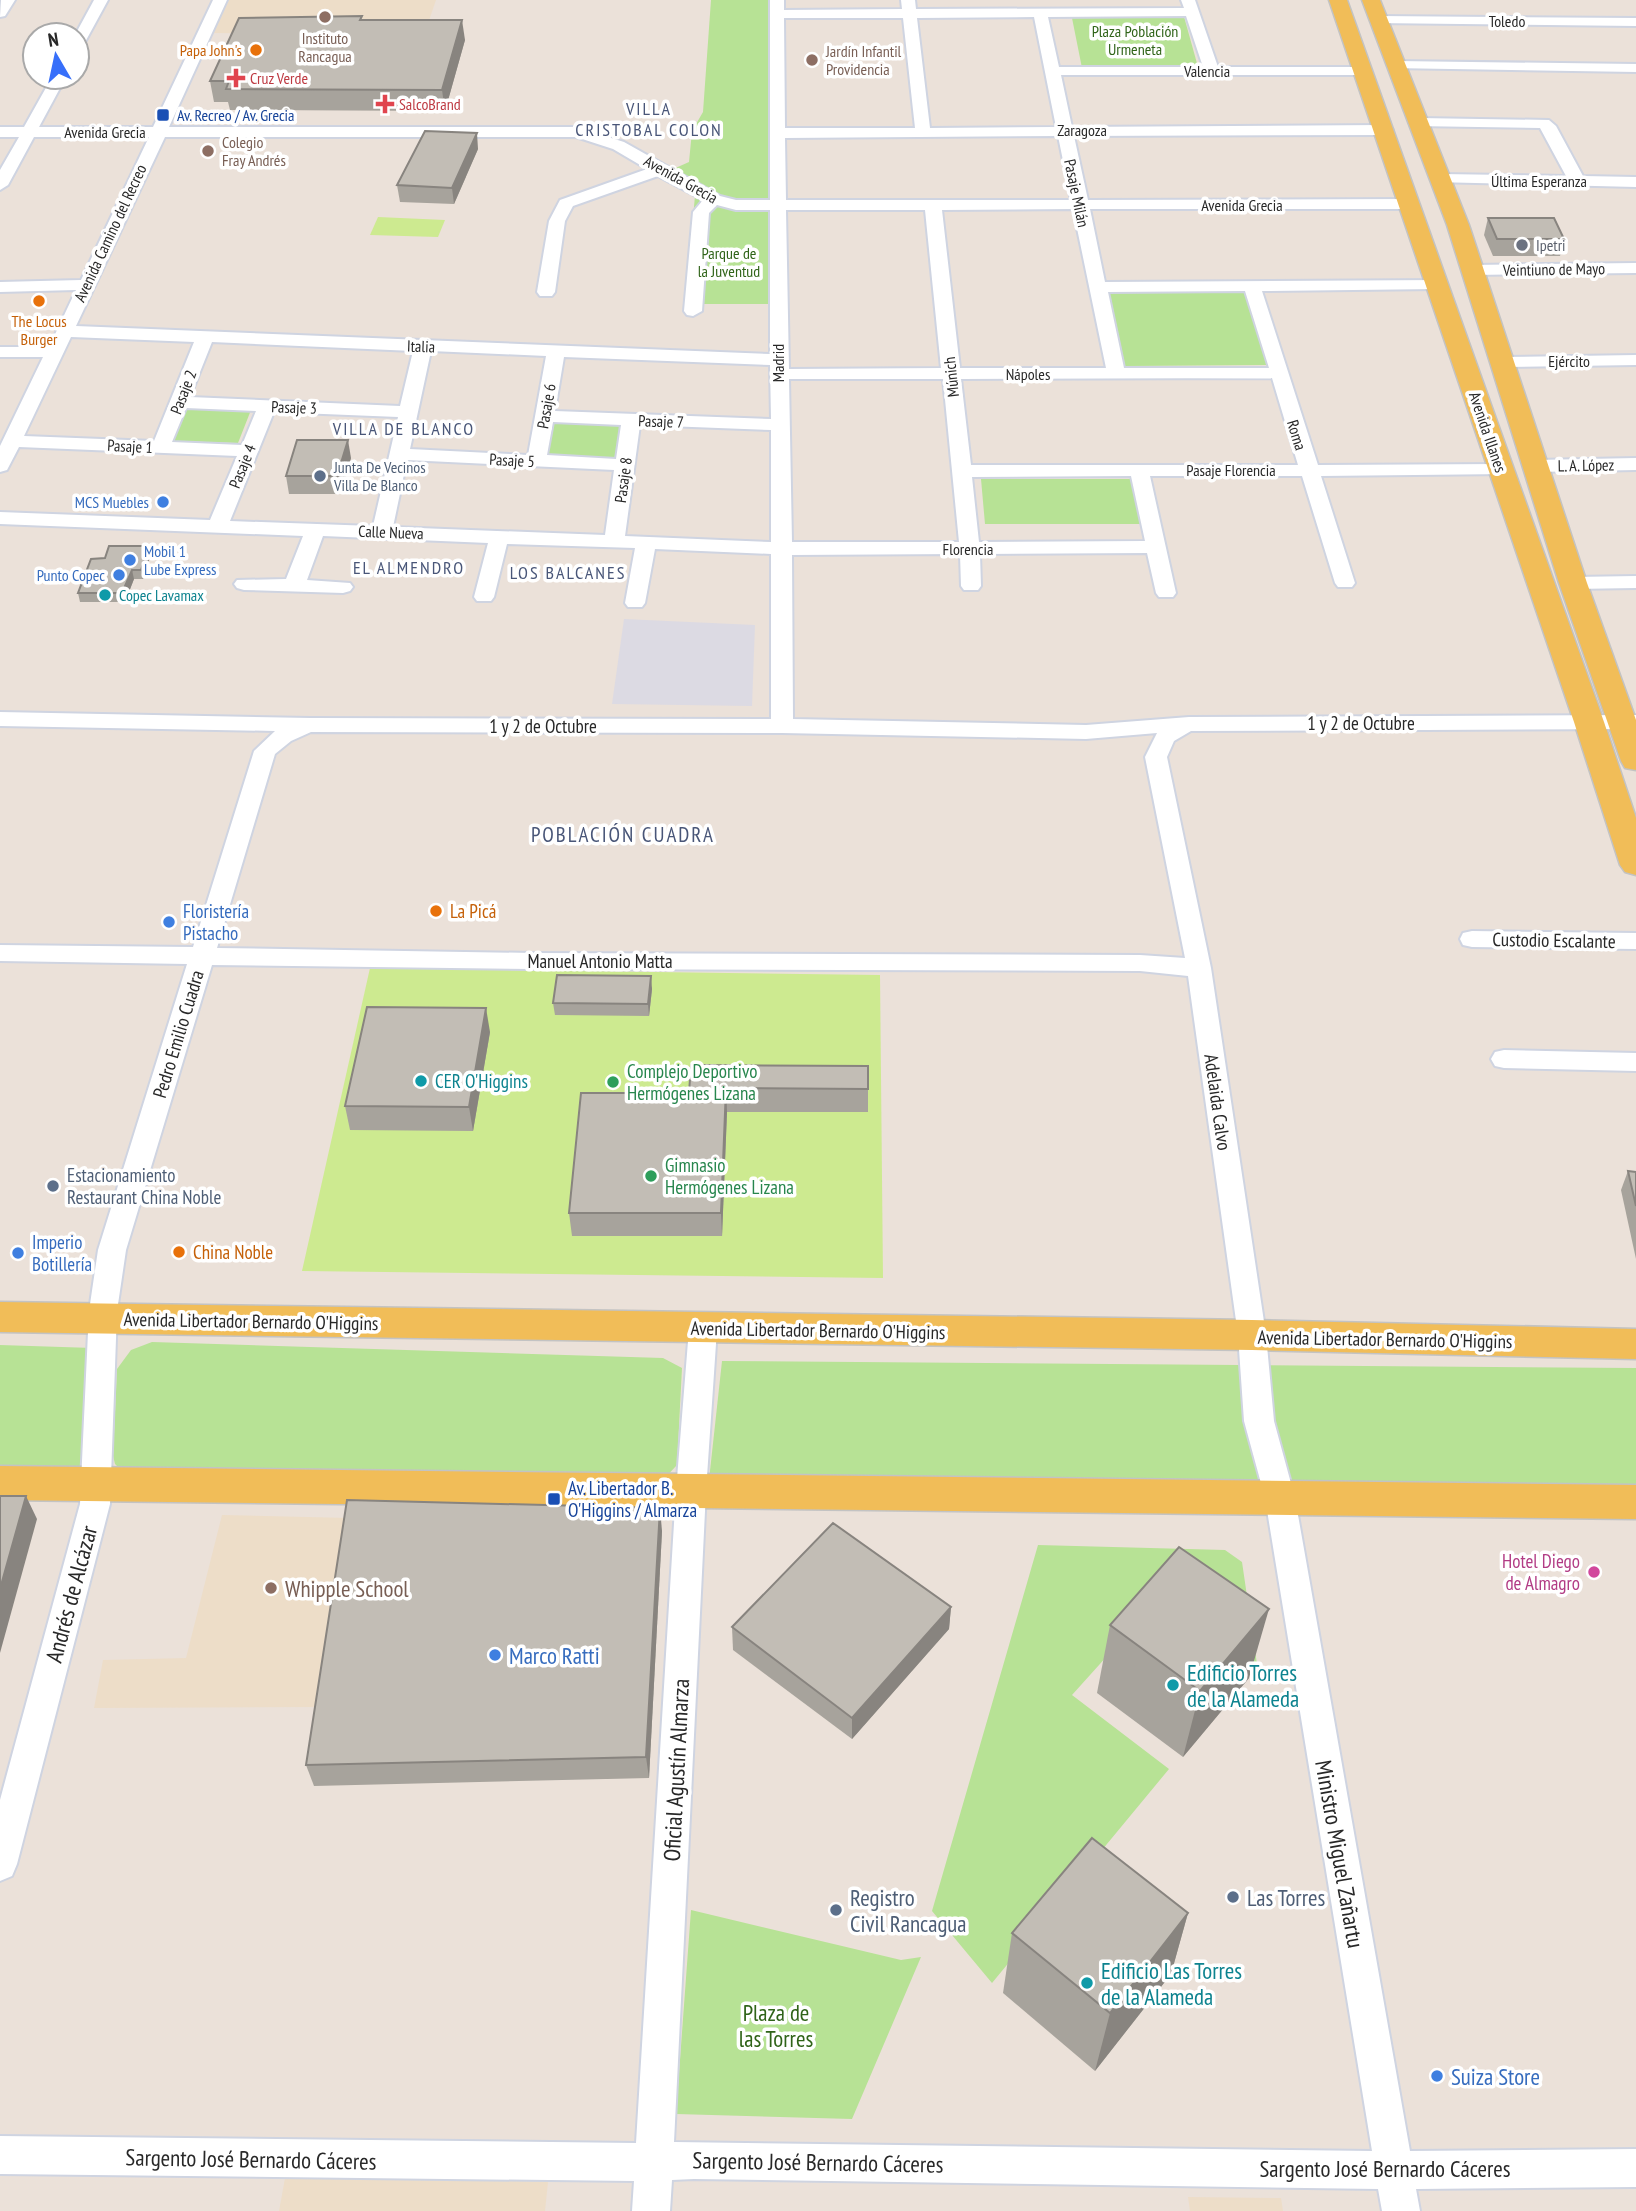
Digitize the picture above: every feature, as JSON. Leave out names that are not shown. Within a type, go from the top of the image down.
[{"type":"main road","name":"Avenida Illanes","points":[[1338,0],[1589,722],[1636,865]]},
{"type":"main road","name":"Avenida Illanes","points":[[1371,0],[1458,225],[1573,583],[1630,722],[1636,761]]},
{"type":"main road","points":[[1385,130],[1420,127]]},
{"type":"main road","points":[[1394,160],[1422,176],[1441,179]]},
{"type":"main road","points":[[1410,204],[1429,209],[1458,225]]},
{"type":"main road","points":[[1427,256],[1470,262]]},
{"type":"main road","name":"Avenida Libertador Bernardo O'Higgins","points":[[0,1317],[1252,1335],[1636,1344]]},
{"type":"main road","points":[[0,1483],[1636,1502]]},
{"type":"street","points":[[0,13],[8,0]]},
{"type":"street","points":[[90,21],[101,0]]},
{"type":"street","name":"Avenida Camino del Recreo","points":[[0,466],[220,0]]},
{"type":"street","points":[[777,7],[909,7],[1040,12],[1190,6],[1212,71]]},
{"type":"street","name":"Madrid","points":[[777,7],[778,425],[783,529],[782,726]]},
{"type":"street","points":[[909,7],[923,131]]},
{"type":"street","name":"Pasaje Milán","points":[[1040,12],[1116,373]]},
{"type":"street","name":"Toledo","points":[[1379,20],[1535,16],[1636,22]]},
{"type":"street","points":[[1396,65],[1636,68]]},
{"type":"street","name":"Valencia","points":[[1051,71],[1363,71]]},
{"type":"street","points":[[0,185],[51,91]]},
{"type":"street","points":[[1420,127],[1547,124],[1577,181]]},
{"type":"street","name":"Zaragoza","points":[[778,133],[1385,130]]},
{"type":"street","name":"Avenida Grecia","points":[[0,132],[576,132],[617,143],[712,200],[736,205],[1410,204]]},
{"type":"street","points":[[546,292],[557,221],[566,203],[661,169]]},
{"type":"street","name":"Última Esperanza","points":[[1441,179],[1636,182]]},
{"type":"street","points":[[692,311],[701,212],[712,200]]},
{"type":"street","name":"Múnich","points":[[933,205],[970,550]]},
{"type":"street","name":"Veintiuno de Mayo","points":[[1470,262],[1636,268]]},
{"type":"street","points":[[1097,287],[1437,284]]},
{"type":"street","points":[[0,287],[87,285]]},
{"type":"street","name":"Roma","points":[[1252,285],[1345,583]]},
{"type":"street","name":"Italia","points":[[64,331],[556,351],[778,367]]},
{"type":"street","name":"Pasaje 2","points":[[161,447],[205,337]]},
{"type":"street","points":[[382,532],[423,346]]},
{"type":"street","name":"Pasaje 6","points":[[536,462],[556,351]]},
{"type":"street","points":[[0,352],[54,352]]},
{"type":"street","name":"Ejército","points":[[1502,362],[1636,360]]},
{"type":"street","name":"Nápoles","points":[[778,367],[951,374],[1278,373]]},
{"type":"street","name":"Pasaje 3","points":[[180,402],[408,412]]},
{"type":"street","name":"Pasaje 4","points":[[218,526],[267,406]]},
{"type":"street","name":"Pasaje 7","points":[[544,416],[778,425]]},
{"type":"street","name":"Pasaje 8","points":[[614,541],[631,419]]},
{"type":"street","name":"Pasaje 1","points":[[12,441],[248,451]]},
{"type":"street","name":"Pasaje 5","points":[[399,454],[625,465]]},
{"type":"street","name":"L. A. López","points":[[1535,466],[1636,464]]},
{"type":"street","points":[[1139,470],[1166,593]]},
{"type":"street","name":"Pasaje Florencia","points":[[961,471],[1501,470]]},
{"type":"street","name":"Calle Nueva","points":[[0,518],[782,547]]},
{"type":"street","points":[[294,586],[315,530]]},
{"type":"street","points":[[484,597],[499,537]]},
{"type":"street","points":[[635,603],[646,542]]},
{"type":"street","name":"Florencia","points":[[782,547],[970,550],[1154,547]]},
{"type":"street","points":[[970,550],[971,586]]},
{"type":"street","points":[[1573,583],[1636,582]]},
{"type":"street","points":[[244,584],[343,587]]},
{"type":"street","name":"1 y 2 de Octubre","points":[[0,719],[310,725],[782,726],[1086,732],[1189,724],[1630,722]]},
{"type":"street","points":[[239,723],[259,737],[265,751],[283,736],[310,725]]},
{"type":"street","points":[[1156,757],[1164,737],[1178,727],[1189,724]]},
{"type":"street","name":"1 y 2 de Octubre","points":[[1086,732],[1129,740],[1156,757]]},
{"type":"street","name":"Pedro Emilio Cuadra","points":[[104,1319],[104,1283],[112,1250],[265,751]]},
{"type":"street","name":"Adelaida Calvo","points":[[1156,757],[1199,968],[1252,1335],[1259,1421],[1280,1498]]},
{"type":"street","name":"Custodio Escalante","points":[[1472,939],[1636,942]]},
{"type":"street","name":"Manuel Antonio Matta","points":[[0,953],[202,957],[1140,963],[1199,968]]},
{"type":"street","points":[[1504,1059],[1636,1062]]},
{"type":"street","name":"Andrés de Alcázar","points":[[0,1864],[95,1504],[104,1319]]},
{"type":"street","name":"Oficial Agustín Almarza","points":[[651,2211],[691,1491],[703,1329]]},
{"type":"street","name":"Ministro Miguel Zañartu","points":[[1280,1498],[1401,2211]]},
{"type":"street","name":"Sargento José Bernardo Cáceres","points":[[0,2155],[1394,2170],[1636,2168]]},
{"type":"shaded area","name":"Instituto Rancagua","points":[[229,0],[436,0],[424,35],[212,33]]},
{"type":"shaded area","points":[[624,619],[755,625],[752,706],[612,704]]},
{"type":"shaded area","name":"Whipple School","points":[[222,1515],[350,1518],[320,1707],[94,1708],[103,1660],[186,1658]]},
{"type":"shaded area","points":[[285,2178],[548,2182],[545,2211],[279,2211]]},
{"type":"shaded area","points":[[1188,2197],[1281,2198],[1283,2211],[1190,2211]]},
{"type":"green space","name":"Parque de la Juventud","points":[[711,0],[770,0],[771,304],[685,304],[696,185],[671,170],[689,162],[692,131],[703,112]]},
{"type":"green space","name":"Plaza Población Urmeneta","points":[[1071,13],[1183,13],[1198,67],[1082,68]]},
{"type":"green space","points":[[378,217],[445,220],[438,237],[370,235]]},
{"type":"green space","points":[[1245,289],[1267,365],[1125,366],[1109,290]]},
{"type":"green space","points":[[186,409],[251,410],[238,443],[172,441]]},
{"type":"green space","points":[[551,419],[623,421],[615,460],[542,457]]},
{"type":"green space","points":[[981,479],[1132,479],[1141,524],[985,524]]},
{"type":"green space","name":"Complejo Deportivo Hermógenes Lizana","points":[[370,968],[880,975],[883,1278],[302,1271]]},
{"type":"green space","points":[[152,1342],[663,1358],[682,1368],[677,1465],[663,1480],[120,1469],[113,1456],[117,1369],[131,1350]]},
{"type":"green space","points":[[0,1345],[93,1348],[83,1476],[0,1475]]},
{"type":"green space","points":[[722,1361],[1636,1368],[1636,1489],[709,1480]]},
{"type":"green space","points":[[1038,1545],[1225,1550],[1242,1562],[1257,1664],[1162,1595],[1072,1695],[1169,1769],[992,1983],[932,1911]]},
{"type":"green space","name":"Plaza de las Torres","points":[[691,1910],[901,1960],[921,1957],[852,2119],[676,2114]]},
{"type":"building","points":[[362,16],[360,20],[462,20],[442,90],[226,89],[229,81],[210,81],[239,18]]},
{"type":"building","points":[[425,131],[477,133],[452,188],[397,185]]},
{"type":"building","points":[[1488,218],[1554,218],[1564,239],[1497,239]]},
{"type":"building","points":[[297,440],[348,440],[337,476],[286,476]]},
{"type":"building","points":[[109,546],[149,546],[141,570],[132,570],[122,593],[78,593],[91,559],[105,558]]},
{"type":"building","points":[[557,975],[651,976],[648,1004],[553,1003]]},
{"type":"building","name":"CER O'Higgins","points":[[367,1007],[486,1008],[469,1107],[345,1106]]},
{"type":"building","name":"Gimnasio Hermógenes Lizana","points":[[691,1065],[868,1066],[868,1089],[726,1088],[721,1213],[569,1213],[581,1093],[689,1093]]},
{"type":"building","points":[[1628,1171],[1636,1172],[1636,1206]]},
{"type":"building","points":[[0,1496],[26,1496],[0,1589]]},
{"type":"building","name":"Marco Ratti","points":[[347,1500],[660,1508],[646,1757],[306,1765]]},
{"type":"building","points":[[833,1523],[951,1607],[852,1718],[732,1627]]},
{"type":"building","points":[[1179,1547],[1269,1609],[1200,1691],[1110,1625]]},
{"type":"building","points":[[1092,1838],[1188,1913],[1110,2013],[1012,1933]]},
{"type":"place","name":"Instituto Rancagua","points":[[325,17]]},
{"type":"place","name":"Papa John's","points":[[256,50]]},
{"type":"place","name":"Jardín Infantil Providencia","points":[[812,60]]},
{"type":"place","name":"Cruz Verde","points":[[236,78]]},
{"type":"place","name":"SalcoBrand","points":[[385,104]]},
{"type":"place","name":"Av. Recreo / Av. Grecia","points":[[163,115]]},
{"type":"place","name":"Colegio Fray Andrés","points":[[208,151]]},
{"type":"place","name":"Ipetri","points":[[1522,245]]},
{"type":"place","name":"The Locus Burger","points":[[39,301]]},
{"type":"place","name":"Junta De Vecinos Villa De Blanco","points":[[320,476]]},
{"type":"place","name":"MCS Muebles","points":[[163,502]]},
{"type":"place","name":"Mobil 1 Lube Express","points":[[130,560]]},
{"type":"place","name":"Punto Copec","points":[[119,575]]},
{"type":"place","name":"Copec Lavamax","points":[[105,595]]},
{"type":"place","name":"La Picá","points":[[436,911]]},
{"type":"place","name":"Floristería Pistacho","points":[[169,922]]},
{"type":"place","name":"CER O'Higgins","points":[[421,1081]]},
{"type":"place","name":"Complejo Deportivo Hermógenes Lizana","points":[[613,1082]]},
{"type":"place","name":"Gimnasio Hermógenes Lizana","points":[[651,1176]]},
{"type":"place","name":"Estacionamiento Restaurant China Noble","points":[[53,1186]]},
{"type":"place","name":"China Noble","points":[[179,1252]]},
{"type":"place","name":"Imperio Botillería","points":[[18,1253]]},
{"type":"place","name":"Av. Libertador B. O'Higgins / Almarza","points":[[554,1499]]},
{"type":"place","name":"Hotel Diego de Almagro","points":[[1594,1572]]},
{"type":"place","name":"Whipple School","points":[[271,1588]]},
{"type":"place","name":"Marco Ratti","points":[[495,1655]]},
{"type":"place","name":"Edificio Torres de la Alameda","points":[[1173,1685]]},
{"type":"place","name":"Las Torres","points":[[1233,1897]]},
{"type":"place","name":"Registro Civil Rancagua","points":[[836,1910]]},
{"type":"place","name":"Edificio Las Torres de la Alameda","points":[[1087,1983]]},
{"type":"place","name":"Suiza Store","points":[[1437,2076]]},
{"type":"district","name":"VILLA CRISTOBAL COLON","points":[[649,118]]},
{"type":"district","name":"VILLA DE BLANCO","points":[[404,428]]},
{"type":"district","name":"EL ALMENDRO","points":[[409,567]]},
{"type":"district","name":"LOS BALCANES","points":[[568,572]]},
{"type":"district","name":"POBLACIÓN CUADRA","points":[[623,834]]}]
